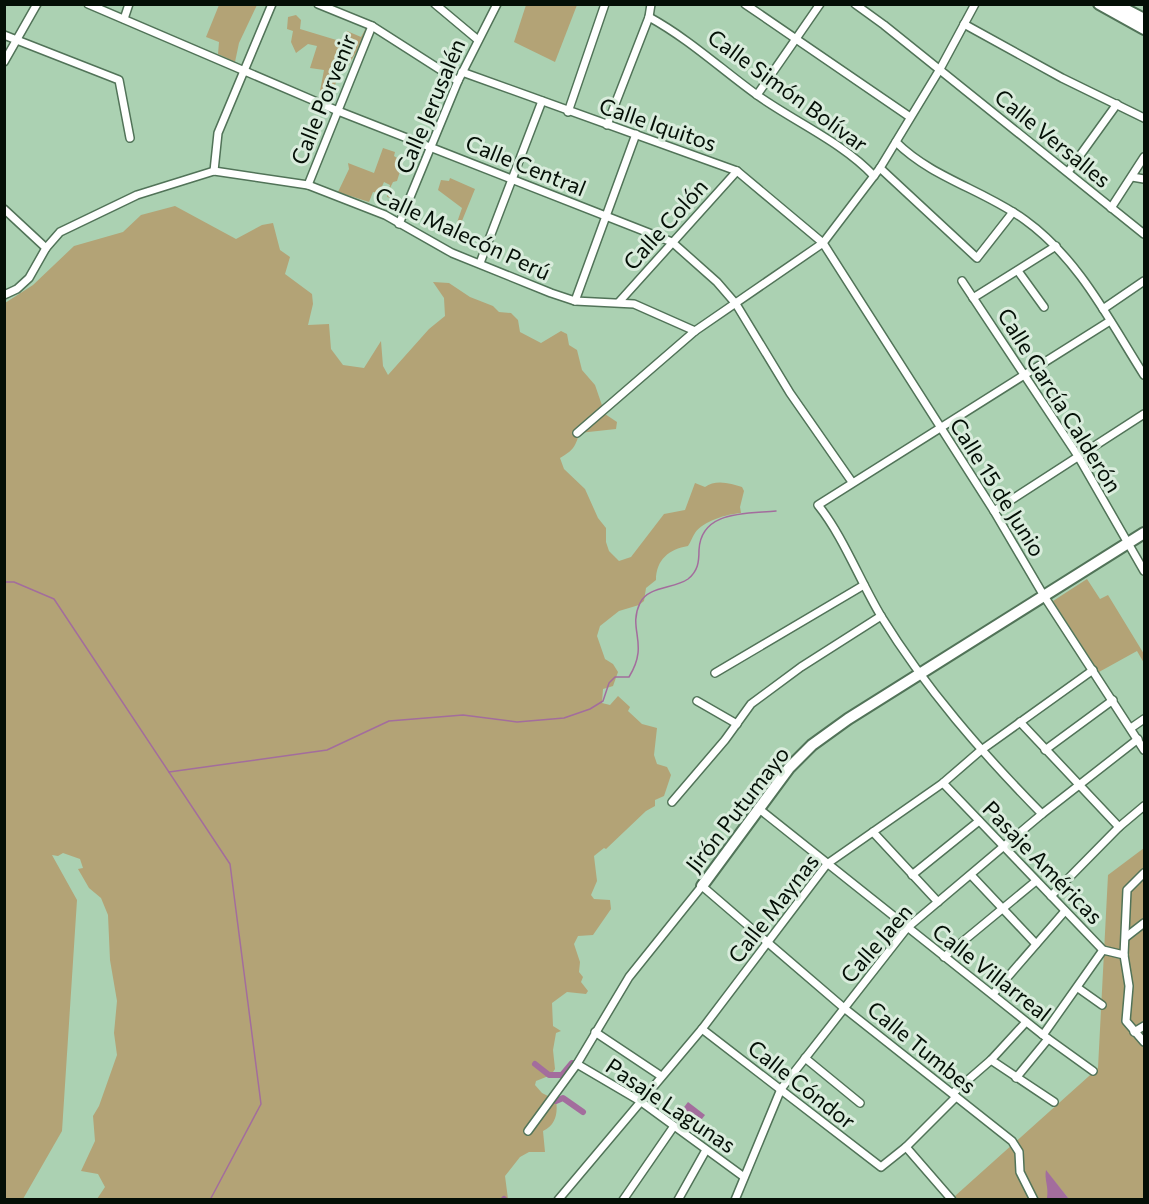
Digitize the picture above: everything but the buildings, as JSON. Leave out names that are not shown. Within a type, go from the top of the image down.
[{"type":"street","points":[[4,62],[37,4]]},
{"type":"street","name":"Calle Central","points":[[88,4],[338,111],[433,146],[512,181],[672,242],[717,282],[736,304],[790,393],[852,482]]},
{"type":"street","points":[[124,19],[129,4]]},
{"type":"street","points":[[4,295],[17,289],[29,278],[46,248],[60,232],[121,201],[214,171],[218,133],[272,4]]},
{"type":"street","points":[[318,4],[372,26],[458,81]]},
{"type":"street","points":[[435,4],[478,40]]},
{"type":"street","name":"Calle Jerusalén","points":[[399,224],[462,72],[497,4]]},
{"type":"street","points":[[568,112],[604,4]]},
{"type":"street","points":[[607,125],[649,17],[651,4]]},
{"type":"street","points":[[745,4],[910,117]]},
{"type":"street","points":[[757,95],[820,4]]},
{"type":"street","name":"Calle Versalles","points":[[855,4],[940,69],[1144,234]]},
{"type":"street","points":[[1115,4],[1144,20]]},
{"type":"street","points":[[577,433],[694,331],[823,243],[880,168],[940,69],[972,5]]},
{"type":"street","points":[[1101,5],[1144,29]]},
{"type":"street","name":"Calle Simón Bolívar","points":[[649,17],[690,42],[757,95],[851,157],[874,176]]},
{"type":"street","points":[[964,24],[1062,78],[1144,118]]},
{"type":"street","name":"Calle Porvenir","points":[[308,185],[372,26]]},
{"type":"street","points":[[4,35],[116,78],[121,82],[130,138]]},
{"type":"street","name":"Calle Iquitos","points":[[462,72],[737,171],[823,243]]},
{"type":"street","points":[[480,263],[542,101]]},
{"type":"street","points":[[1068,172],[1116,104]]},
{"type":"street","points":[[575,301],[636,134]]},
{"type":"street","points":[[896,142],[912,158],[1013,212],[1056,246],[1079,273],[1144,375]]},
{"type":"street","points":[[1111,208],[1144,157]]},
{"type":"street","name":"Calle Simón Bolívar","points":[[880,168],[977,258],[1013,212]]},
{"type":"street","name":"Calle Malecón Perú","points":[[214,171],[308,185],[385,215],[452,253],[575,301],[634,304],[694,331]]},
{"type":"street","name":"Calle Colón","points":[[619,302],[737,171]]},
{"type":"street","points":[[1132,177],[1144,179]]},
{"type":"street","points":[[4,209],[46,248]]},
{"type":"street","name":"Calle 15 de Junio","points":[[823,243],[994,511],[1044,596],[1144,750]]},
{"type":"street","points":[[973,297],[1056,246]]},
{"type":"street","points":[[1018,271],[1044,308]]},
{"type":"street","name":"Calle García Calderón","points":[[962,281],[1078,456],[1144,571]]},
{"type":"street","points":[[1103,309],[1144,281]]},
{"type":"street","points":[[1042,814],[980,751],[921,675],[881,616],[818,505],[1110,321]]},
{"type":"street","points":[[994,511],[1144,414]]},
{"type":"street","name":"Jirón Putumayo","points":[[528,1131],[577,1064],[629,978],[702,886],[789,768],[812,746],[848,719],[1144,533]]},
{"type":"street","points":[[715,673],[864,585]]},
{"type":"street","points":[[672,802],[751,705],[801,667],[881,616]]},
{"type":"street","name":"Calle Maynas","points":[[558,1200],[702,1029],[827,864],[943,783],[980,751],[1093,670]]},
{"type":"street","points":[[1045,750],[1113,700]]},
{"type":"street","points":[[697,701],[737,724]]},
{"type":"street","points":[[1131,728],[1144,719]]},
{"type":"street","points":[[1020,722],[1119,827]]},
{"type":"street","name":"Calle Jaen","points":[[735,1200],[781,1089],[907,928],[1042,814],[1138,739]]},
{"type":"street","name":"Pasaje Américas","points":[[943,783],[1103,950],[1124,955]]},
{"type":"street","points":[[1051,896],[1119,827],[1144,806]]},
{"type":"street","name":"Calle Villarreal","points":[[758,808],[1026,1022],[1093,1071]]},
{"type":"street","points":[[912,875],[979,821]]},
{"type":"street","points":[[873,832],[938,902]]},
{"type":"street","points":[[1144,873],[1127,890],[1124,955],[1129,986],[1126,1021],[1144,1042]]},
{"type":"street","points":[[971,875],[1036,944]]},
{"type":"street","points":[[944,957],[1036,881]]},
{"type":"street","name":"Calle Tumbes","points":[[702,886],[844,1008],[1012,1141],[1019,1152],[1018,1167],[1034,1200]]},
{"type":"street","points":[[993,994],[1065,911]]},
{"type":"street","points":[[1126,937],[1144,923]]},
{"type":"street","points":[[1016,1078],[1103,950]]},
{"type":"street","points":[[1078,988],[1102,1005]]},
{"type":"street","points":[[952,1200],[906,1147],[1026,1022]]},
{"type":"street","points":[[1134,1032],[1144,1026]]},
{"type":"street","name":"Calle Cóndor","points":[[702,1029],[881,1167],[906,1147]]},
{"type":"street","points":[[595,1032],[662,1076]]},
{"type":"street","points":[[805,1058],[860,1103]]},
{"type":"street","points":[[991,1060],[1054,1102]]},
{"type":"street","name":"Pasaje Lagunas","points":[[577,1064],[640,1101],[744,1177]]},
{"type":"street","points":[[623,1200],[674,1126]]},
{"type":"street","points":[[678,1200],[706,1150]]},
{"type":"shaded area","points":[[219,5],[257,5],[239,43],[235,62],[218,54],[219,42],[206,37]]},
{"type":"shaded area","points":[[526,5],[577,5],[555,62],[514,42]]},
{"type":"shaded area","points":[[296,15],[301,20],[300,29],[343,42],[347,31],[361,37],[366,28],[368,32],[348,66],[344,62],[335,68],[338,78],[331,94],[320,91],[324,70],[310,68],[317,46],[308,44],[296,53],[291,42],[293,31],[287,29],[288,17]]},
{"type":"shaded area","points":[[383,148],[395,152],[394,156],[403,162],[397,181],[393,182],[390,188],[393,190],[391,198],[387,197],[390,185],[384,182],[379,193],[373,192],[369,202],[338,192],[349,169],[348,163],[374,173]]},
{"type":"shaded area","points":[[450,178],[475,189],[455,238],[452,237],[462,208],[438,190],[441,180],[449,181]]},
{"type":"shaded area","points":[[175,206],[236,239],[262,225],[273,223],[280,250],[290,257],[285,274],[312,294],[313,304],[308,325],[329,324],[331,349],[343,365],[364,368],[381,341],[383,366],[388,375],[429,329],[445,316],[444,298],[433,282],[449,283],[470,297],[493,306],[499,312],[511,313],[518,320],[520,332],[541,343],[561,331],[567,334],[569,345],[577,350],[582,370],[595,385],[605,414],[617,422],[616,429],[579,433],[573,448],[560,458],[564,469],[585,489],[598,518],[606,528],[606,542],[609,551],[619,561],[631,557],[664,514],[685,510],[695,483],[705,487],[718,482],[728,483],[742,487],[744,491],[740,507],[741,513],[716,519],[699,529],[688,546],[675,550],[661,561],[656,580],[646,588],[644,601],[639,605],[619,611],[600,626],[597,636],[605,659],[613,664],[618,672],[613,686],[603,689],[602,703],[610,705],[618,696],[630,707],[628,711],[642,724],[657,728],[654,755],[657,764],[667,767],[671,775],[664,796],[655,800],[655,806],[646,811],[606,849],[604,848],[594,856],[597,881],[591,895],[594,899],[610,900],[611,909],[593,935],[578,936],[574,944],[580,962],[579,972],[583,977],[581,982],[588,991],[586,994],[567,992],[552,1003],[553,1026],[561,1031],[556,1033],[553,1050],[555,1069],[551,1075],[536,1081],[535,1085],[542,1093],[556,1100],[556,1114],[551,1125],[543,1131],[545,1152],[529,1152],[520,1157],[505,1176],[508,1199],[97,1199],[105,1187],[98,1174],[81,1171],[95,1141],[93,1116],[99,1106],[117,1055],[114,1033],[117,1001],[110,960],[108,915],[101,898],[89,888],[78,869],[83,868],[80,859],[63,853],[58,856],[52,855],[77,900],[62,1131],[23,1199],[5,1200],[5,303],[33,285],[74,246],[123,232],[141,215]]},
{"type":"shaded area","points":[[1087,579],[1100,599],[1108,595],[1144,654],[1144,663],[1137,651],[1099,672],[1053,601]]},
{"type":"shaded area","points":[[1144,848],[1144,1199],[1069,1199],[1046,1171],[1049,1199],[958,1200],[955,1196],[1098,1068],[1108,875]]},
{"type":"shaded area","points":[[688,1102],[705,1115],[698,1124],[681,1111]]},
{"type":"shaded area","points":[[1046,1170],[1069,1199],[1047,1198]]},
{"type":"waterway","points":[[169,772],[327,750],[389,721],[463,715],[517,722],[564,718],[590,709],[603,701],[609,683],[615,677],[629,677],[635,665],[638,655],[636,621],[640,603],[649,593],[682,582],[694,573],[702,537],[708,527],[717,521],[739,514],[776,511]]},
{"type":"waterway","points":[[4,582],[14,582],[54,599],[230,864],[261,1104],[210,1200]]},
{"type":"waterway","points":[[535,1064],[549,1075],[562,1075],[572,1063],[577,1064]]},
{"type":"waterway","points":[[556,1101],[563,1098],[583,1112]]}]
